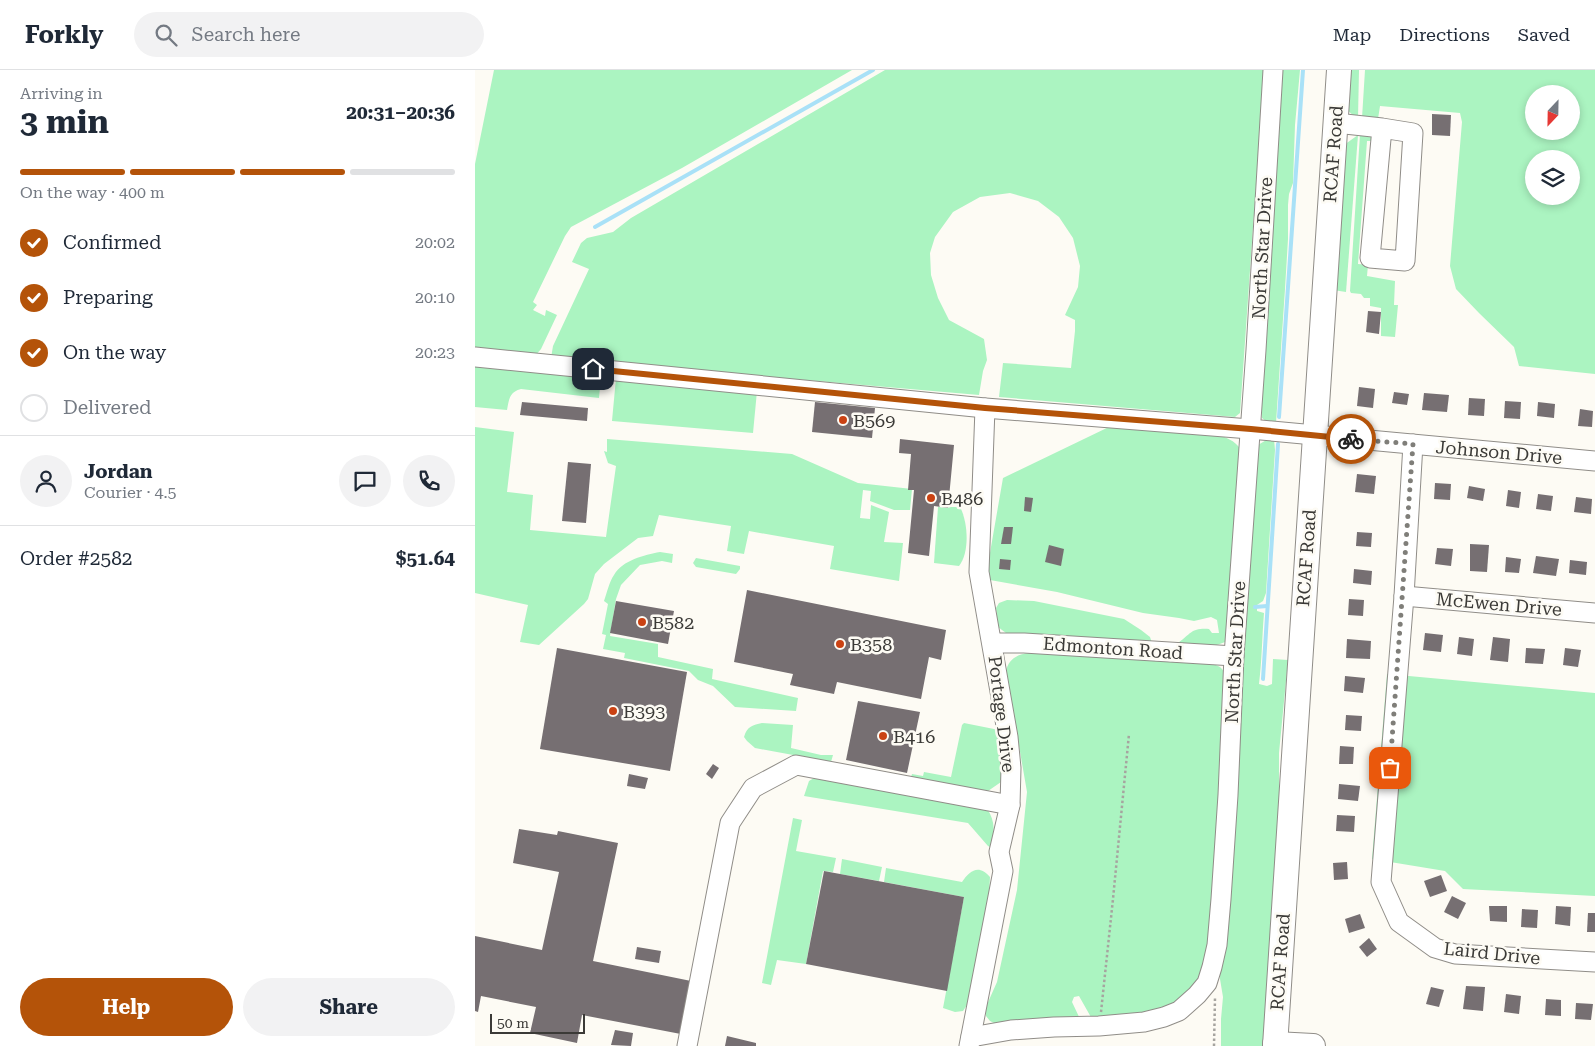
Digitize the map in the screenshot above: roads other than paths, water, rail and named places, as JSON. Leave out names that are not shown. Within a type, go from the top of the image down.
[{"type":"main road","name":"RCAF Road","points":[[1275,1045],[1339,70]]},
{"type":"main road","points":[[1275,1045],[1313,1046]]},
{"type":"street","name":"North Star Drive","points":[[970,1041],[1019,1030],[1144,1022],[1164,1017],[1179,1011],[1197,995],[1207,983],[1212,967],[1217,945],[1229,795],[1234,656],[1251,429],[1273,70]]},
{"type":"street","points":[[1335,123],[1382,128],[1413,133],[1405,261],[1370,258],[1382,128]]},
{"type":"street","name":"Johnson Drive","points":[[475,357],[985,408],[1251,429],[1595,461]]},
{"type":"street","name":"Portage Drive","points":[[970,1041],[1003,871],[999,852],[1010,804],[1011,768],[1009,737],[979,572],[985,408]]},
{"type":"street","name":"Laird Drive","points":[[1413,444],[1381,882],[1399,922],[1435,948],[1455,954],[1595,962]]},
{"type":"street","name":"McEwen Drive","points":[[1403,596],[1595,613]]},
{"type":"street","name":"Edmonton Road","points":[[993,643],[1024,643],[1234,656]]},
{"type":"street","points":[[687,1046],[730,823],[753,788],[797,765],[1010,804]]},
{"type":"waterway","points":[[595,227],[873,70]]},
{"type":"waterway","points":[[1279,417],[1303,70]]},
{"type":"waterway","points":[[1263,679],[1278,444]]},
{"type":"waterway","points":[[1255,607],[1267,606]]},
{"type":"place","name":"B569","points":[[843,420]]},
{"type":"place","name":"B486","points":[[931,498]]},
{"type":"place","name":"B582","points":[[642,622]]},
{"type":"place","name":"B358","points":[[840,644]]},
{"type":"place","name":"B393","points":[[613,711]]},
{"type":"place","name":"B416","points":[[883,736]]}]
